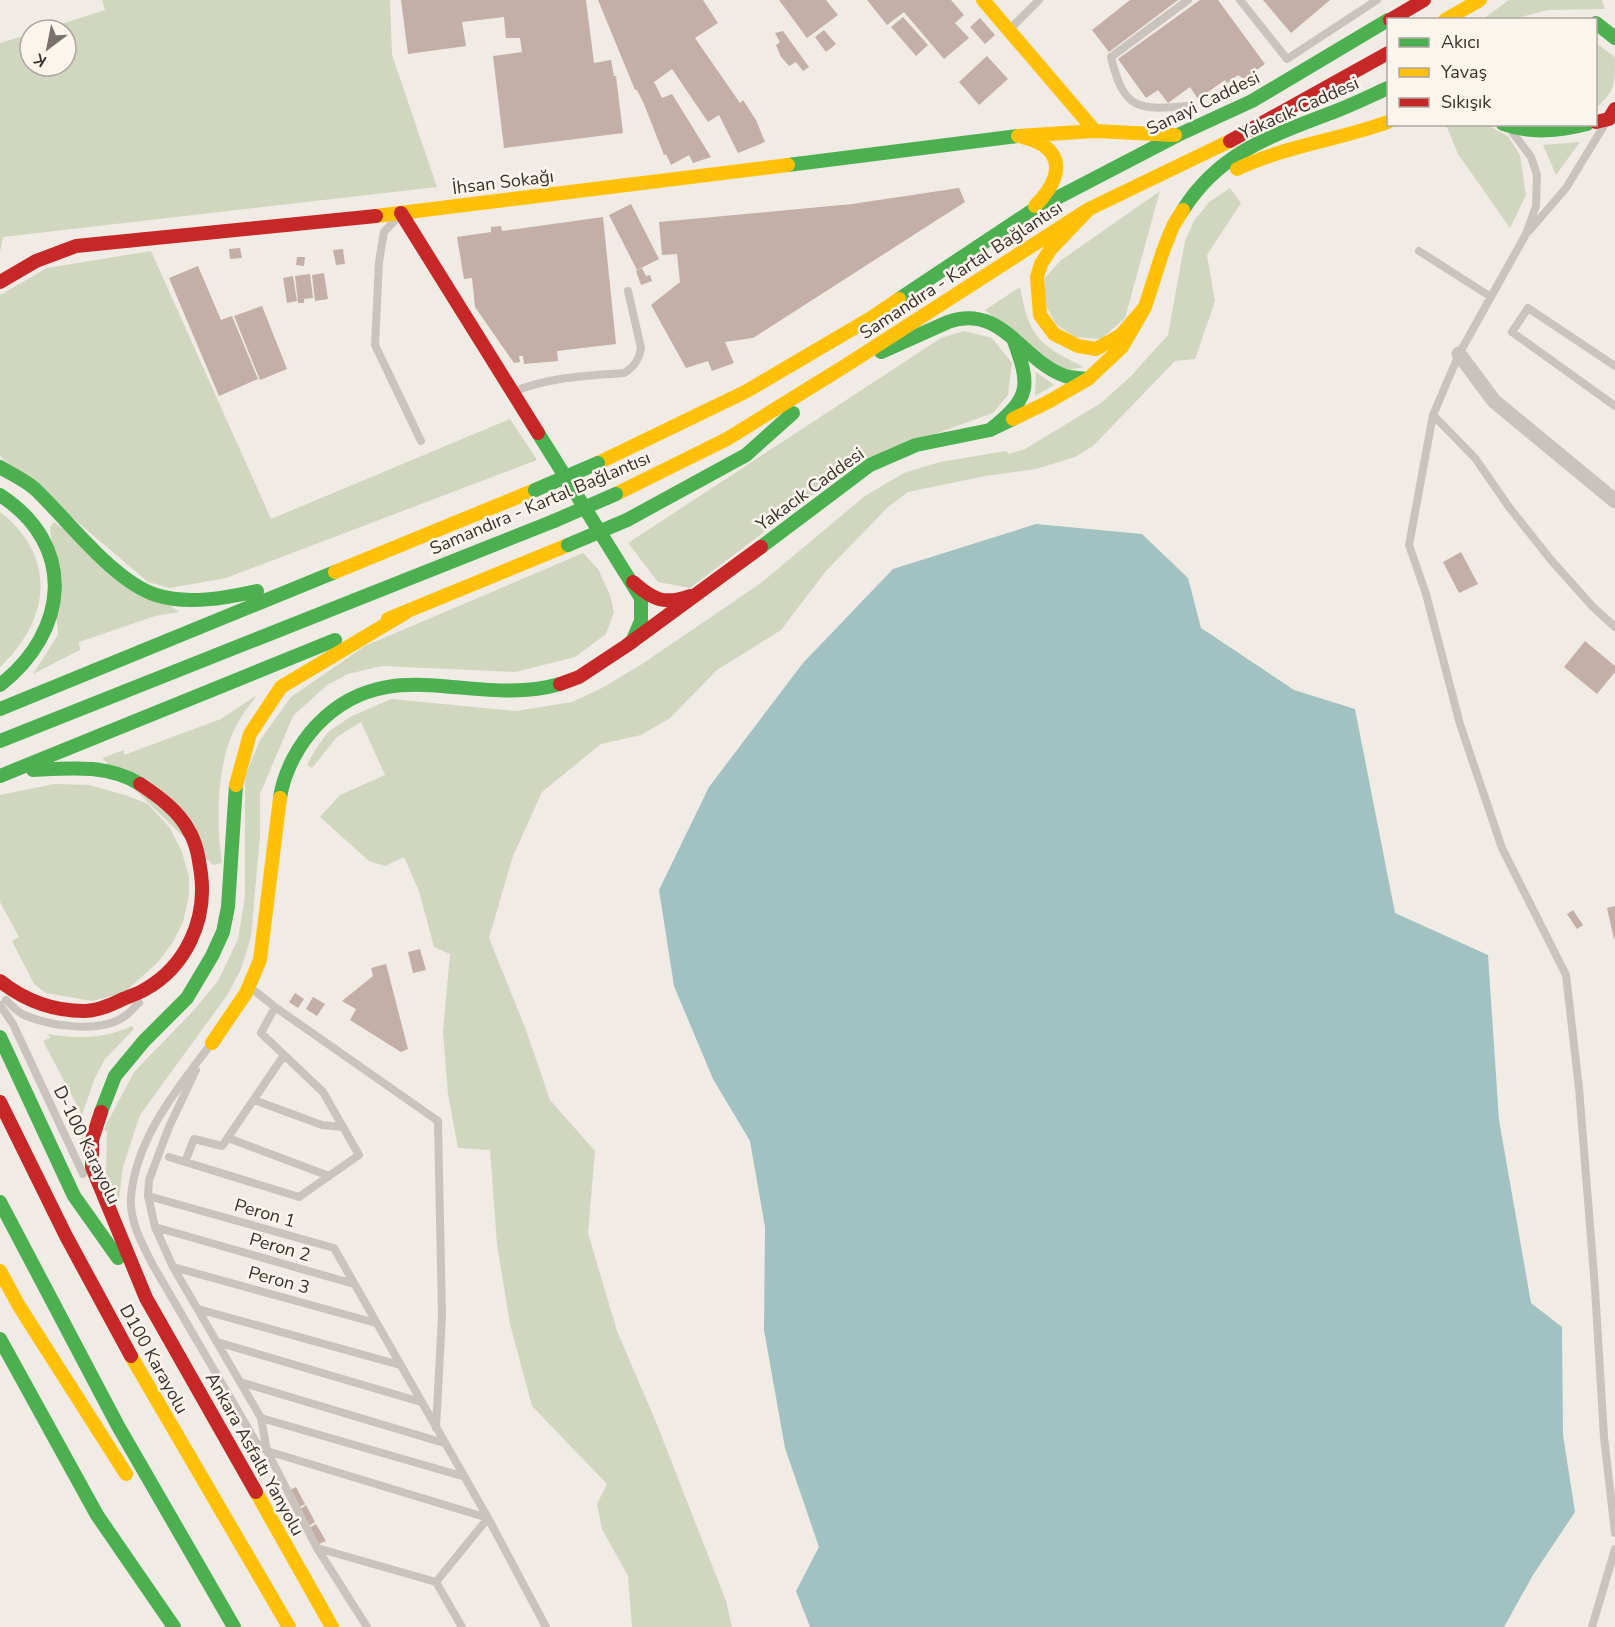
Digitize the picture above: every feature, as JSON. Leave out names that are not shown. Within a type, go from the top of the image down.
[{"type":"main road","points":[[982,0],[1095,130]]},
{"type":"main road","name":"Sanayi Caddesi","points":[[1392,18],[1424,0]]},
{"type":"main road","points":[[1448,18],[1480,0]]},
{"type":"main road","name":"Sanayi Caddesi","points":[[1030,212],[1178,135],[1252,101],[1387,21]]},
{"type":"main road","points":[[1597,22],[1615,22]]},
{"type":"main road","points":[[1597,23],[1615,38]]},
{"type":"main road","points":[[1145,306],[1121,335],[1096,349],[1078,346],[1054,334],[1040,315],[1036,295],[1037,277],[1041,264],[1050,250],[1089,209],[1208,153],[1387,54]]},
{"type":"main road","name":"Yakacık Caddesi","points":[[212,1043],[250,987],[260,960],[285,776],[305,739],[327,713],[363,693],[384,686],[408,684],[498,692],[532,689],[579,677],[631,643],[870,465],[916,445],[990,429],[1048,402],[1088,379],[1122,347],[1145,306],[1162,251],[1173,226],[1207,178],[1262,140],[1387,89]]},
{"type":"main road","name":"Yakacık Caddesi","points":[[1200,189],[1213,185],[1227,174],[1264,157],[1359,133],[1387,123]]},
{"type":"main road","points":[[1510,126],[1537,131],[1580,126]]},
{"type":"main road","name":"İhsan Sokağı","points":[[0,282],[39,259],[56,251],[76,246],[401,213],[1018,136],[1095,130],[1178,135]]},
{"type":"main road","points":[[1018,136],[1043,144],[1052,153],[1056,164],[1052,188],[1030,212]]},
{"type":"main road","name":"Samandıra - Kartal Bağlantısı","points":[[0,741],[554,521],[616,494],[727,440],[1089,209]]},
{"type":"main road","name":"Samandıra - Kartal Bağlantısı","points":[[0,710],[598,463],[757,385],[871,318],[1030,212]]},
{"type":"main road","points":[[401,213],[641,598],[643,614],[641,627],[631,643]]},
{"type":"main road","points":[[0,777],[258,670],[405,613],[627,520],[746,455],[845,366],[922,335],[942,324],[959,319],[979,318],[996,324],[1043,363],[1066,376],[1088,379]]},
{"type":"main road","points":[[990,429],[1012,411],[1023,398],[1023,363],[1012,336]]},
{"type":"main road","points":[[0,467],[33,487],[120,576],[159,596],[187,599],[232,597],[351,565]]},
{"type":"main road","points":[[0,495],[8,499],[32,521],[47,548],[53,575],[54,603],[46,631],[30,657],[0,685]]},
{"type":"main road","points":[[630,580],[647,595],[659,600],[674,602],[698,593]]},
{"type":"main road","points":[[146,1299],[92,1167],[92,1140],[98,1118],[115,1076],[144,1041],[186,998],[212,956],[223,932],[228,907],[236,780],[250,734],[281,687],[405,613]]},
{"type":"main road","points":[[0,777],[23,771],[71,768],[93,768],[125,775],[141,784],[168,806],[189,830],[199,857],[203,889],[198,926],[180,957],[146,989],[109,1005],[86,1011],[34,1002],[0,981]]},
{"type":"main road","points":[[0,1036],[74,1196],[146,1299]]},
{"type":"main road","name":"D100 Karayolu","points":[[0,1102],[33,1172],[156,1405],[288,1625]]},
{"type":"main road","points":[[0,1202],[118,1426],[232,1627]]},
{"type":"main road","points":[[0,1271],[19,1306],[132,1483]]},
{"type":"main road","points":[[0,1284],[19,1306]]},
{"type":"main road","name":"Ankara Asfaltı Yanyolu","points":[[146,1299],[332,1627]]},
{"type":"main road","points":[[0,1339],[97,1515],[174,1627]]},
{"type":"main road","points":[[164,1532],[232,1627]]},
{"type":"street","points":[[1459,354],[1494,401],[1615,501]]},
{"type":"lane","points":[[1008,30],[1039,0]]},
{"type":"lane","points":[[1188,0],[1111,57],[1117,83],[1126,97],[1142,107],[1156,109],[1189,106]]},
{"type":"lane","points":[[1240,0],[1287,59],[1377,0]]},
{"type":"lane","points":[[1526,234],[1566,188],[1609,116]]},
{"type":"lane","points":[[1506,126],[1526,149],[1537,175],[1536,207],[1526,234],[1459,354],[1433,415],[1409,545],[1426,594],[1460,724],[1502,848],[1566,975],[1579,1088],[1604,1437],[1615,1533]]},
{"type":"lane","points":[[401,213],[384,232],[379,262],[375,345],[421,441]]},
{"type":"lane","points":[[1419,251],[1491,297]]},
{"type":"lane","points":[[513,392],[551,380],[624,372],[631,369],[640,355],[641,348],[628,291]]},
{"type":"lane","points":[[1615,366],[1528,308],[1512,332],[1615,406]]},
{"type":"lane","points":[[1433,415],[1475,458],[1509,507],[1551,560],[1593,607],[1615,627]]},
{"type":"lane","points":[[0,994],[22,1014],[44,1022],[66,1026],[104,1025],[124,1017],[144,998],[158,979]]},
{"type":"lane","points":[[250,987],[438,1121],[442,1317],[436,1429]]},
{"type":"lane","name":"D-100 Karayolu","points":[[0,1005],[13,1024],[87,1182]]},
{"type":"lane","points":[[169,1157],[299,1197],[359,1155],[323,1092],[261,1033],[275,1007]]},
{"type":"lane","points":[[212,1043],[187,1087],[169,1126],[149,1180],[148,1196],[155,1227],[173,1267],[261,1418],[267,1451],[317,1548],[367,1627]]},
{"type":"lane","points":[[212,1043],[173,1095],[151,1132],[138,1164],[131,1198],[134,1219],[141,1242],[154,1267],[256,1442],[267,1451],[488,1518]]},
{"type":"lane","points":[[185,1162],[194,1139],[222,1146],[284,1055]]},
{"type":"lane","points":[[254,1100],[322,1125],[343,1127]]},
{"type":"lane","points":[[228,1138],[329,1176]]},
{"type":"lane","name":"Peron 1","points":[[148,1196],[334,1248],[354,1284]]},
{"type":"lane","name":"D-100 Karayolu","points":[[98,1203],[146,1299]]},
{"type":"lane","name":"Peron 2","points":[[155,1227],[354,1284]]},
{"type":"lane","name":"Peron 3","points":[[173,1267],[376,1323]]},
{"type":"lane","points":[[354,1284],[488,1518],[546,1627]]},
{"type":"lane","points":[[198,1309],[400,1365]]},
{"type":"lane","points":[[217,1342],[421,1402]]},
{"type":"lane","points":[[240,1382],[444,1443]]},
{"type":"lane","points":[[261,1418],[462,1476]]},
{"type":"lane","points":[[436,1582],[488,1518]]},
{"type":"lane","points":[[317,1548],[436,1582],[462,1627]]},
{"type":"lane","points":[[1592,1627],[1615,1549]]},
{"type":"green space","points":[[102,0],[390,0],[392,55],[437,187],[3,237],[0,252],[0,43],[18,38],[18,78],[78,78],[78,19],[105,10]]},
{"type":"green space","points":[[1509,0],[1602,0],[1605,9],[1548,10],[1517,18],[1484,18]]},
{"type":"green space","points":[[1597,44],[1615,57],[1613,87],[1597,107]]},
{"type":"green space","points":[[1446,126],[1489,126],[1508,136],[1520,155],[1526,195],[1510,228],[1458,154]]},
{"type":"green space","points":[[1580,142],[1556,175],[1543,145]]},
{"type":"green space","points":[[1230,188],[1241,203],[1207,255],[1215,301],[1195,359],[1175,361],[1093,446],[1075,457],[1036,469],[985,476],[908,492],[888,507],[826,571],[781,630],[717,670],[670,718],[641,735],[601,744],[542,792],[513,856],[489,938],[526,1030],[550,1100],[595,1151],[588,1233],[617,1331],[656,1422],[726,1601],[732,1627],[632,1627],[628,1576],[602,1529],[597,1504],[607,1484],[532,1406],[510,1324],[497,1244],[490,1150],[458,1148],[448,1094],[443,1032],[450,954],[434,947],[419,891],[404,857],[385,866],[369,861],[320,817],[340,795],[385,775],[361,722],[337,737],[312,768],[307,765],[328,732],[350,717],[391,699],[516,711],[572,702],[602,688],[642,664],[761,583],[865,496],[904,473],[940,462],[1006,451],[1009,454],[1025,449],[1101,403],[1131,376],[1168,335],[1185,241],[1194,221],[1209,202]]},
{"type":"green space","points":[[1160,191],[1125,318],[1101,339],[1075,337],[1056,324],[1045,304],[1045,278],[1060,261]]},
{"type":"green space","points":[[151,251],[271,519],[510,419],[537,460],[226,578],[170,588],[148,582],[0,456],[0,295],[47,268]]},
{"type":"green space","points":[[1020,287],[1027,318],[1038,338],[1056,352],[1084,367],[1057,372],[985,310]]},
{"type":"green space","points":[[964,331],[992,338],[1012,363],[1008,395],[993,413],[855,463],[690,588],[658,582],[628,543],[941,338]]},
{"type":"green space","points":[[1036,372],[1054,385],[1035,396]]},
{"type":"green space","points":[[0,512],[19,530],[32,549],[39,568],[40,589],[37,609],[29,629],[17,649],[0,667]]},
{"type":"green space","points":[[54,522],[179,612],[155,616],[79,642],[80,650],[33,674],[58,635],[50,527]]},
{"type":"green space","points":[[583,553],[598,569],[610,595],[614,612],[606,634],[575,657],[515,672],[382,666],[348,674],[327,685],[293,716],[260,794],[260,836],[251,937],[241,969],[228,994],[140,1115],[123,1167],[119,1199],[106,1174],[107,1132],[104,1129],[134,1072],[194,1010],[218,981],[238,939],[245,896],[245,777],[260,740],[291,697],[365,646]]},
{"type":"green space","points":[[257,695],[238,722],[229,741],[219,793],[222,863],[213,865],[102,758],[124,750],[124,755],[221,719]]},
{"type":"green space","points":[[54,784],[89,785],[148,804],[170,828],[182,852],[189,877],[189,895],[183,922],[173,942],[159,961],[124,993],[92,1001],[46,993],[34,984],[12,941],[19,937],[0,902],[0,795]]},
{"type":"green space","points":[[132,1026],[134,1029],[105,1059],[94,1080],[82,1115],[43,1041],[50,1038],[48,1034],[91,1037]]},
{"type":"water","points":[[1036,524],[1142,534],[1188,578],[1201,628],[1294,690],[1355,709],[1395,913],[1488,955],[1499,1120],[1531,1303],[1562,1327],[1563,1435],[1575,1512],[1533,1575],[1504,1627],[810,1627],[796,1591],[819,1547],[785,1448],[764,1330],[765,1227],[750,1141],[713,1079],[674,986],[659,890],[709,787],[803,663],[893,569]]},
{"type":"building","points":[[401,0],[586,0],[594,63],[611,60],[614,76],[616,76],[623,133],[504,148],[493,56],[522,52],[520,38],[506,38],[504,17],[462,22],[466,46],[408,54]]},
{"type":"building","points":[[598,0],[703,0],[718,23],[695,38],[740,103],[743,100],[756,120],[765,142],[738,153],[719,115],[708,122],[672,69],[654,82],[662,98],[672,94],[711,157],[693,163],[689,155],[671,165],[666,154],[664,155],[644,104],[635,90]]},
{"type":"building","points":[[779,0],[826,0],[838,15],[807,38]]},
{"type":"building","points":[[867,0],[951,0],[964,15],[955,23],[969,38],[944,59],[904,12],[887,25]]},
{"type":"building","points":[[1130,0],[1178,0],[1109,52],[1092,30]]},
{"type":"building","points":[[1200,0],[1218,0],[1265,64],[1244,79],[1238,75],[1227,83],[1225,80],[1198,99],[1190,87],[1168,103],[1158,90],[1146,98],[1118,59]]},
{"type":"building","points":[[1263,0],[1330,0],[1291,33]]},
{"type":"building","points":[[903,17],[928,45],[916,56],[891,27]]},
{"type":"building","points":[[980,18],[995,35],[985,44],[970,27]]},
{"type":"building","points":[[824,30],[836,44],[826,52],[815,37]]},
{"type":"building","points":[[783,31],[809,67],[803,71],[796,62],[789,66],[781,57],[776,45],[780,42],[775,33]]},
{"type":"building","points":[[987,56],[1008,79],[979,105],[959,82]]},
{"type":"building","points":[[959,188],[965,202],[753,338],[725,342],[734,363],[712,371],[708,361],[686,368],[651,305],[680,282],[677,254],[662,255],[659,222],[852,204]]},
{"type":"building","points":[[631,204],[659,259],[637,270],[609,215]]},
{"type":"building","points":[[603,217],[616,344],[557,351],[558,361],[524,364],[523,356],[519,356],[520,362],[514,363],[475,307],[472,278],[464,279],[457,237],[491,232],[491,227],[501,226],[502,231]]},
{"type":"building","points":[[240,248],[242,258],[230,259],[229,249]]},
{"type":"building","points":[[343,249],[345,264],[336,265],[333,250]]},
{"type":"building","points":[[297,257],[305,257],[304,266],[296,265]]},
{"type":"building","points":[[198,266],[221,320],[232,316],[258,379],[219,396],[169,278]]},
{"type":"building","points":[[642,268],[646,276],[650,275],[652,281],[641,285],[636,271]]},
{"type":"building","points":[[324,273],[328,299],[315,301],[312,275]]},
{"type":"building","points":[[310,274],[313,298],[304,299],[304,303],[298,303],[295,276]]},
{"type":"building","points":[[293,276],[297,301],[287,303],[283,278]]},
{"type":"building","points":[[262,306],[287,369],[260,380],[234,316]]},
{"type":"building","points":[[1461,552],[1478,584],[1459,593],[1443,562]]},
{"type":"building","points":[[1585,641],[1615,666],[1615,672],[1597,694],[1564,667]]},
{"type":"building","points":[[1615,906],[1615,938],[1614,939],[1607,908]]},
{"type":"building","points":[[1573,910],[1583,925],[1577,929],[1567,914]]},
{"type":"building","points":[[420,949],[426,970],[413,973],[408,952]]},
{"type":"building","points":[[386,964],[408,1049],[401,1052],[350,1020],[356,1009],[342,1001],[373,976],[371,968]]},
{"type":"building","points":[[295,993],[304,999],[298,1008],[289,1002]]},
{"type":"building","points":[[313,997],[325,1004],[317,1016],[306,1009]]},
{"type":"building","points":[[296,1487],[305,1504],[298,1508],[288,1491]]},
{"type":"building","points":[[306,1505],[315,1522],[309,1526],[299,1510]]},
{"type":"building","points":[[316,1524],[326,1541],[319,1544],[309,1528]]},
{"type":"traffic: fast","points":[[1030,212],[1178,135],[1252,101],[1387,21]]},
{"type":"traffic: fast","points":[[1597,24],[1615,38]]},
{"type":"traffic: fast","points":[[1183,210],[1197,190],[1213,174],[1247,149],[1387,88]]},
{"type":"traffic: fast","points":[[1510,126],[1534,130],[1576,126]]},
{"type":"traffic: fast","points":[[788,165],[1018,136]]},
{"type":"traffic: fast","points":[[899,299],[1030,212]]},
{"type":"traffic: fast","points":[[881,352],[948,322],[967,318],[983,320],[1011,336],[1050,369],[1065,376],[1088,379]]},
{"type":"traffic: fast","points":[[990,430],[1013,409],[1024,390],[1023,368],[1013,338]]},
{"type":"traffic: fast","points":[[627,520],[746,455],[793,413]]},
{"type":"traffic: fast","points":[[761,547],[870,465],[916,445],[990,430],[1013,419]]},
{"type":"traffic: fast","points":[[538,433],[641,598],[641,621],[632,642]]},
{"type":"traffic: fast","points":[[535,490],[598,463]]},
{"type":"traffic: fast","points":[[0,467],[35,489],[92,549],[140,588],[156,595],[181,600],[219,598],[257,591]]},
{"type":"traffic: fast","points":[[554,521],[616,494]]},
{"type":"traffic: fast","points":[[0,495],[25,515],[42,538],[52,563],[55,588],[51,614],[40,640],[23,663],[0,685]]},
{"type":"traffic: fast","points":[[568,545],[627,520]]},
{"type":"traffic: fast","points":[[0,741],[554,521]]},
{"type":"traffic: fast","points":[[0,709],[335,572]]},
{"type":"traffic: fast","points":[[0,776],[335,640]]},
{"type":"traffic: fast","points":[[280,798],[289,768],[310,732],[345,702],[373,690],[403,685],[528,690],[560,684]]},
{"type":"traffic: fast","points":[[33,770],[74,768],[101,770],[115,773],[140,784]]},
{"type":"traffic: fast","points":[[101,1112],[115,1076],[144,1041],[187,998],[212,956],[223,932],[228,907],[236,785]]},
{"type":"traffic: fast","points":[[0,1037],[74,1196],[118,1258]]},
{"type":"traffic: fast","points":[[0,1202],[118,1426],[234,1627]]},
{"type":"traffic: fast","points":[[0,1339],[97,1515],[174,1627]]},
{"type":"traffic: slow","points":[[983,0],[1095,131]]},
{"type":"traffic: slow","points":[[1448,18],[1480,0]]},
{"type":"traffic: slow","points":[[1237,169],[1274,154],[1387,122]]},
{"type":"traffic: slow","points":[[1018,136],[1095,131],[1175,135]]},
{"type":"traffic: slow","points":[[1021,136],[1043,145],[1051,152],[1055,160],[1055,176],[1047,192],[1035,206]]},
{"type":"traffic: slow","points":[[1145,307],[1121,335],[1096,349],[1078,346],[1054,334],[1040,315],[1037,277],[1041,264],[1050,250],[1089,209],[1230,141]]},
{"type":"traffic: slow","points":[[376,216],[788,165]]},
{"type":"traffic: slow","points":[[616,494],[727,439],[1089,209]]},
{"type":"traffic: slow","points":[[1013,419],[1088,379],[1122,347],[1145,307],[1163,251],[1173,226],[1183,210]]},
{"type":"traffic: slow","points":[[598,463],[747,391],[899,299]]},
{"type":"traffic: slow","points":[[335,572],[535,490]]},
{"type":"traffic: slow","points":[[388,619],[568,545]]},
{"type":"traffic: slow","points":[[236,785],[250,734],[281,687],[405,613]]},
{"type":"traffic: slow","points":[[212,1043],[246,993],[260,960],[280,798]]},
{"type":"traffic: slow","points":[[0,1271],[19,1306],[126,1474]]},
{"type":"traffic: slow","points":[[131,1356],[289,1627]]},
{"type":"traffic: slow","points":[[256,1492],[332,1627]]},
{"type":"traffic: jam","points":[[1393,18],[1424,0]]},
{"type":"traffic: jam","points":[[1230,141],[1387,54]]},
{"type":"traffic: jam","points":[[1597,122],[1609,119],[1615,109]]},
{"type":"traffic: jam","points":[[401,213],[538,433]]},
{"type":"traffic: jam","points":[[0,282],[36,261],[76,246],[376,216]]},
{"type":"traffic: jam","points":[[560,684],[579,677],[626,646],[761,547]]},
{"type":"traffic: jam","points":[[633,582],[659,599],[673,600],[690,596]]},
{"type":"traffic: jam","points":[[0,981],[19,994],[50,1007],[89,1011],[144,990],[171,969],[182,955],[197,925],[201,908],[201,874],[197,852],[192,836],[180,817],[140,784]]},
{"type":"traffic: jam","points":[[0,1102],[66,1236],[131,1356]]},
{"type":"traffic: jam","points":[[101,1112],[92,1140],[92,1167],[146,1298]]},
{"type":"traffic: jam","points":[[146,1298],[256,1492]]}]
